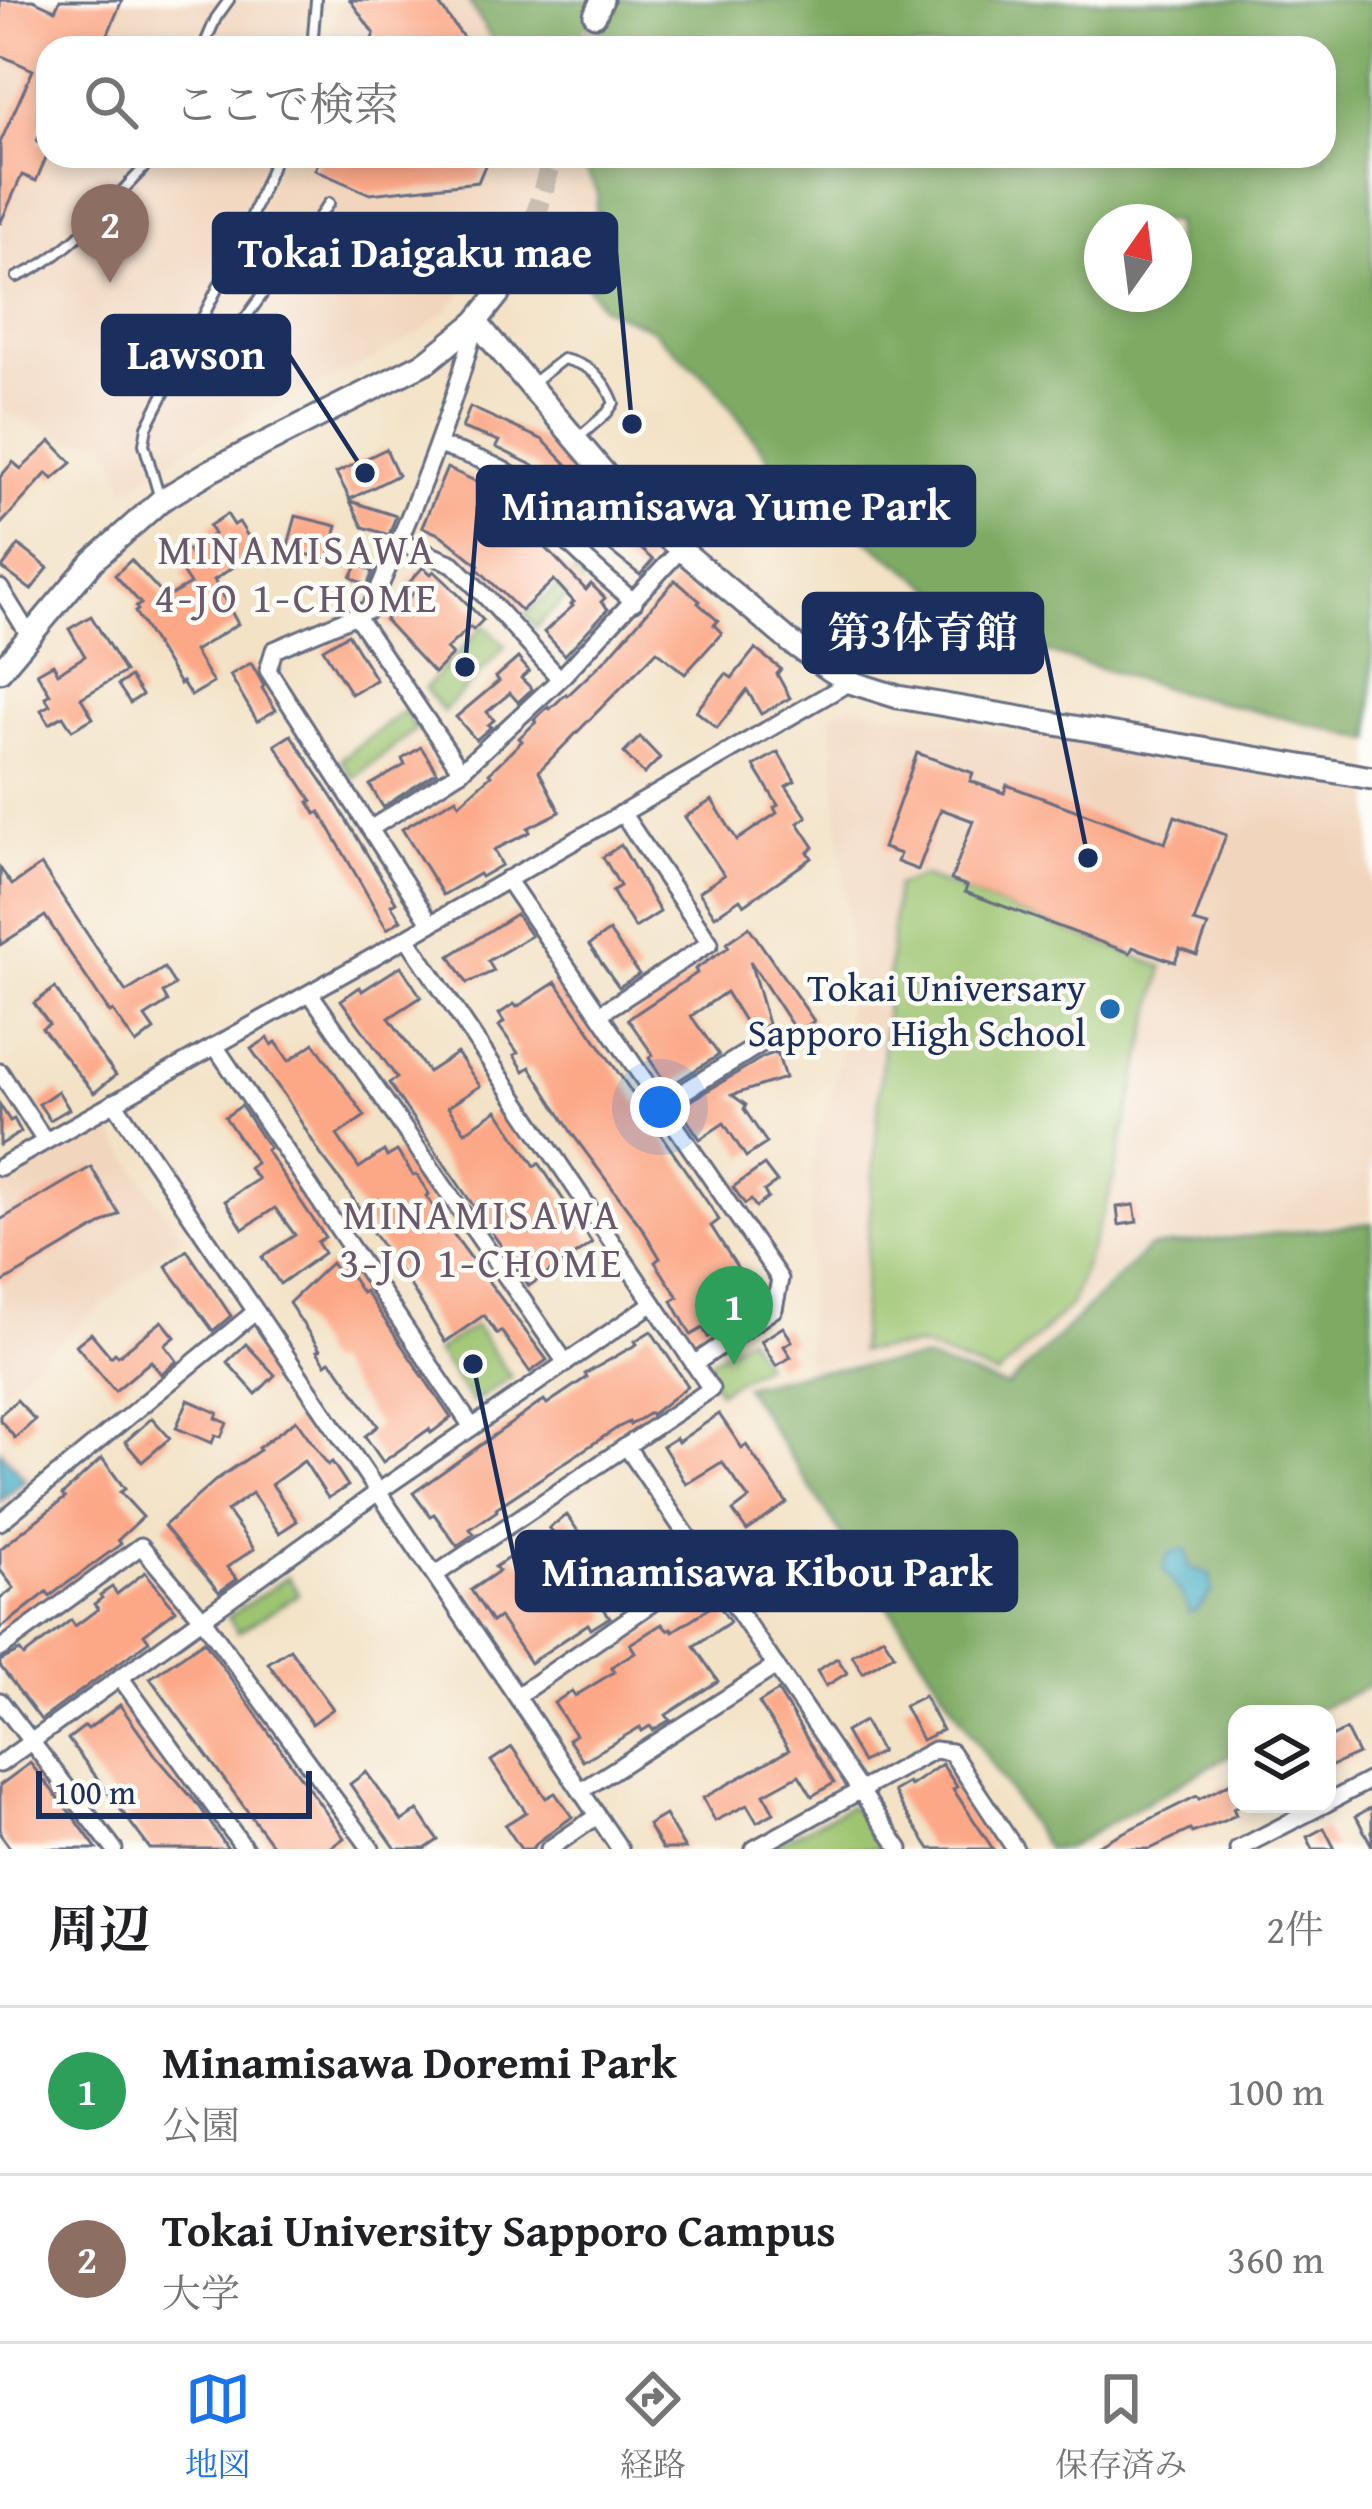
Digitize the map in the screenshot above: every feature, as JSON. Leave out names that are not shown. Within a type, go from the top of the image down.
[{"type":"street","points":[[0,671],[93,561],[160,501],[428,361],[476,322],[511,278],[526,250]]},
{"type":"street","points":[[476,322],[639,514],[792,643],[850,682],[898,697],[1372,778]]},
{"type":"street","points":[[431,924],[268,670],[274,650],[370,609],[438,445],[476,322]]},
{"type":"street","points":[[438,445],[516,478],[536,497],[555,528],[634,602]]},
{"type":"street","points":[[400,542],[453,564],[560,679]]},
{"type":"street","points":[[370,830],[460,771],[560,679],[680,550]]},
{"type":"street","points":[[0,589],[29,634]]},
{"type":"street","points":[[357,617],[460,771]]},
{"type":"street","points":[[0,1167],[850,682]]},
{"type":"street","points":[[601,1013],[710,943],[622,813]]},
{"type":"street","points":[[507,879],[780,1279],[774,1309],[694,1364]]},
{"type":"street","points":[[407,938],[711,1389],[435,1575]]},
{"type":"street","points":[[310,993],[566,1363]]},
{"type":"street","points":[[662,1105],[766,1040]]},
{"type":"street","points":[[215,1046],[472,1427]]},
{"type":"street","points":[[0,1072],[45,1141]]},
{"type":"street","points":[[114,1102],[620,1849]]},
{"type":"street","points":[[0,1764],[378,1492],[653,1303]]},
{"type":"street","points":[[0,1522],[255,1312]]},
{"type":"street","points":[[626,1446],[900,1849]]},
{"type":"street","points":[[0,1649],[141,1546],[202,1618],[371,1849]]},
{"type":"street","points":[[517,1696],[707,1565]]},
{"type":"street","points":[[581,1791],[776,1666]]},
{"type":"street","points":[[120,1677],[245,1849]]},
{"type":"street","points":[[0,1701],[114,1849]]},
{"type":"street","points":[[760,1847],[934,1750],[951,1752],[1015,1849]]},
{"type":"street","points":[[1336,1798],[1372,1780]]},
{"type":"street","points":[[1238,1849],[1307,1813]]},
{"type":"street","points":[[549,1849],[597,1816]]},
{"type":"lane","points":[[208,36],[229,0]]},
{"type":"lane","points":[[313,36],[314,1]]},
{"type":"lane","points":[[17,277],[43,266],[64,249],[142,168]]},
{"type":"lane","points":[[160,501],[147,458],[145,436],[151,416],[242,240],[271,168]]},
{"type":"lane","points":[[182,356],[198,363],[220,353],[329,203]]},
{"type":"lane","points":[[530,385],[563,359],[587,364],[608,386],[614,403],[575,440]]},
{"type":"shaded area","points":[[0,0],[326,0],[311,36],[36,36],[36,168],[262,168],[179,402],[276,168],[600,168],[569,269],[500,240],[475,280],[424,329],[387,352],[188,448],[126,490],[108,440],[67,440],[0,410]]},
{"type":"shaded area","points":[[342,0],[475,0],[498,36],[330,36]]},
{"type":"shaded area","name":"Tokai Universary Sapporo High School","points":[[852,706],[1355,788],[1372,795],[1372,1217],[1148,1242],[1076,1306],[1020,1367],[982,1373],[923,1354],[806,1366],[813,1159],[844,1042],[851,977],[830,713]]},
{"type":"shaded area","points":[[107,1126],[182,1236],[0,1393],[0,1188]]},
{"type":"shaded area","points":[[0,1438],[34,1479],[0,1508]]},
{"type":"green space","points":[[468,0],[1372,0],[1372,740],[1175,691],[1002,639],[784,479],[714,385],[650,328],[603,308],[585,283],[598,193],[584,168],[1336,168],[1336,36],[490,36]]},
{"type":"green space","points":[[576,572],[587,580],[535,627],[525,614]]},
{"type":"green space","points":[[484,625],[506,646],[443,712],[425,688]]},
{"type":"green space","points":[[405,710],[416,729],[353,779],[341,759]]},
{"type":"green space","points":[[922,876],[1163,967],[1110,1192],[1071,1305],[997,1376],[921,1346],[859,1351],[896,886]]},
{"type":"green space","points":[[1372,1223],[1372,1685],[1326,1705],[1228,1705],[1228,1756],[1065,1849],[1047,1849],[744,1386],[806,1372],[925,1359],[1007,1387],[1149,1247]]},
{"type":"green space","points":[[475,1326],[511,1377],[472,1403],[436,1351]]},
{"type":"green space","points":[[747,1336],[764,1364],[718,1392],[704,1365]]},
{"type":"green space","points":[[288,1577],[299,1594],[238,1632],[228,1617]]},
{"type":"green space","points":[[849,1806],[883,1849],[781,1849],[777,1844]]},
{"type":"water","points":[[0,1450],[25,1480],[0,1501]]},
{"type":"water","points":[[1187,1549],[1189,1567],[1210,1574],[1212,1592],[1189,1613],[1163,1569],[1170,1553]]},
{"type":"building","points":[[0,0],[33,0],[55,10],[60,0],[122,0],[108,34],[112,36],[36,36],[36,168],[42,168],[36,181],[22,175],[0,224],[0,143],[33,70],[0,55]]},
{"type":"building","points":[[350,0],[436,0],[462,36],[373,36]]},
{"type":"building","points":[[484,168],[478,182],[370,194],[315,170]]},
{"type":"building","points":[[470,407],[543,440],[573,471],[569,475],[601,512],[653,560],[640,575],[604,550],[534,466],[496,447],[499,441],[462,428]]},
{"type":"building","points":[[51,441],[72,463],[53,479],[47,473],[0,525],[0,477],[13,462],[21,469]]},
{"type":"building","points":[[386,449],[398,475],[350,499],[336,473]]},
{"type":"building","points":[[447,468],[512,507],[586,590],[591,584],[605,598],[601,602],[608,609],[565,655],[544,632],[574,602],[554,580],[521,611],[479,565],[441,535],[422,527]]},
{"type":"building","points":[[350,501],[396,516],[389,535],[363,527]]},
{"type":"building","points":[[227,514],[234,525],[239,522],[257,551],[214,580],[238,624],[194,651],[213,683],[191,696],[135,612],[141,604],[115,575],[131,560],[166,598],[190,584],[182,572],[196,564],[188,550],[214,534],[209,526]]},
{"type":"building","points":[[296,516],[337,526],[328,560],[287,549]]},
{"type":"building","points":[[19,545],[48,568],[31,590],[2,568]]},
{"type":"building","points":[[358,564],[373,572],[367,586],[351,577]]},
{"type":"building","points":[[423,567],[431,574],[434,571],[483,620],[446,649],[452,655],[434,673],[385,620],[416,591],[408,584]]},
{"type":"building","points":[[675,580],[718,621],[714,625],[722,633],[685,674],[657,651],[539,771],[560,812],[494,850],[502,865],[443,895],[402,829],[456,798],[459,804],[491,775],[534,720],[607,658]]},
{"type":"building","points":[[91,616],[125,672],[81,698],[93,718],[72,730],[63,716],[49,724],[41,710],[50,705],[45,697],[50,694],[37,673],[53,664],[58,673],[85,656],[69,629]]},
{"type":"building","points":[[348,634],[376,680],[351,694],[323,649]]},
{"type":"building","points":[[755,649],[781,669],[777,674],[790,698],[761,714],[747,690],[717,728],[696,711],[726,674],[732,678]]},
{"type":"building","points":[[518,658],[529,671],[521,678],[532,689],[518,702],[510,693],[487,712],[494,720],[476,740],[456,717]]},
{"type":"building","points":[[251,663],[276,710],[257,721],[230,675]]},
{"type":"building","points":[[130,677],[142,695],[130,703],[118,685]]},
{"type":"building","points":[[291,735],[396,902],[391,905],[401,920],[387,929],[320,812],[316,814],[275,745]]},
{"type":"building","points":[[640,737],[660,758],[644,774],[624,753]]},
{"type":"building","points":[[421,747],[437,772],[383,807],[370,785],[405,765],[402,759]]},
{"type":"building","points":[[778,752],[795,781],[786,786],[807,817],[798,823],[814,847],[808,852],[812,858],[744,905],[740,899],[715,916],[699,892],[724,875],[685,817],[712,800],[737,840],[777,813],[778,805],[754,766]]},
{"type":"building","points":[[917,753],[973,773],[970,781],[1004,793],[1007,785],[1165,843],[1175,816],[1226,835],[1194,922],[1208,926],[1197,955],[1180,949],[1175,962],[1133,947],[1130,953],[965,892],[967,886],[951,880],[973,821],[941,809],[918,870],[897,862],[900,854],[883,848]]},
{"type":"building","points":[[621,845],[660,912],[635,928],[612,891],[620,886],[603,857]]},
{"type":"building","points":[[41,865],[126,992],[164,968],[175,985],[163,993],[168,1002],[145,1017],[154,1030],[136,1044],[45,916],[0,945],[0,868],[12,885]]},
{"type":"building","points":[[516,914],[531,936],[488,961],[494,971],[467,983],[450,956]]},
{"type":"building","points":[[749,927],[814,1021],[797,1033],[750,961],[768,1024],[752,1034],[726,992],[691,1016],[719,1055],[668,1087],[628,1019],[697,973],[695,969]]},
{"type":"building","points":[[609,931],[639,974],[619,987],[589,945]]},
{"type":"building","points":[[401,966],[421,997],[389,1018],[428,1072],[457,1053],[480,1086],[448,1107],[465,1132],[497,1110],[592,1243],[529,1286],[389,1083],[397,1078],[341,1000]]},
{"type":"building","points":[[556,982],[712,1209],[719,1220],[711,1226],[748,1284],[752,1281],[764,1299],[708,1337],[703,1328],[691,1335],[672,1301],[678,1297],[655,1262],[660,1258],[642,1228],[530,1067],[524,1071],[499,1026],[504,1022],[499,1014]]},
{"type":"building","points":[[55,988],[116,1075],[94,1093],[42,1028],[49,1024],[34,1003]]},
{"type":"building","points":[[268,1038],[289,1061],[314,1043],[365,1116],[337,1135],[359,1168],[384,1151],[387,1157],[397,1151],[547,1360],[530,1372],[484,1315],[445,1342],[251,1049]]},
{"type":"building","points":[[777,1052],[785,1078],[732,1095],[746,1105],[744,1109],[767,1143],[746,1157],[724,1123],[700,1139],[679,1108]]},
{"type":"building","points":[[58,1091],[69,1109],[50,1120],[39,1104]]},
{"type":"building","points":[[0,1105],[21,1132],[0,1145]]},
{"type":"building","points":[[241,1106],[325,1237],[317,1242],[324,1253],[280,1284],[262,1257],[295,1235],[275,1208],[243,1229],[225,1201],[258,1179],[249,1168],[256,1163],[225,1117]]},
{"type":"building","points":[[764,1165],[777,1182],[764,1191],[768,1198],[756,1207],[751,1200],[745,1204],[733,1187]]},
{"type":"building","points":[[91,1167],[119,1214],[0,1284],[0,1220]]},
{"type":"building","points":[[1134,1205],[1137,1222],[1119,1225],[1117,1207]]},
{"type":"building","points":[[187,1250],[231,1316],[213,1331],[166,1266]]},
{"type":"building","points":[[331,1263],[340,1276],[347,1271],[365,1291],[451,1418],[383,1462],[365,1436],[378,1426],[337,1368],[330,1361],[326,1364],[289,1303]]},
{"type":"building","points":[[162,1321],[175,1337],[165,1345],[177,1361],[161,1374],[151,1361],[115,1391],[76,1345],[91,1333],[111,1357],[118,1356]]},
{"type":"building","points":[[783,1327],[792,1341],[784,1346],[791,1357],[776,1366],[761,1341]]},
{"type":"building","points":[[651,1331],[688,1386],[651,1415],[617,1428],[496,1508],[457,1546],[413,1493]]},
{"type":"building","points":[[246,1344],[275,1375],[256,1394],[227,1362]]},
{"type":"building","points":[[17,1400],[35,1420],[15,1438],[0,1415]]},
{"type":"building","points":[[188,1400],[218,1413],[216,1418],[227,1423],[221,1437],[215,1435],[212,1443],[176,1428]]},
{"type":"building","points":[[719,1414],[787,1503],[747,1531],[733,1511],[749,1499],[722,1462],[686,1484],[663,1446],[676,1438],[678,1442]]},
{"type":"building","points":[[152,1418],[170,1438],[142,1462],[125,1442]]},
{"type":"building","points":[[296,1420],[348,1486],[328,1498],[304,1461],[272,1484],[297,1521],[279,1533],[252,1493],[227,1511],[254,1549],[227,1567],[237,1579],[219,1592],[164,1526]]},
{"type":"building","points":[[102,1458],[125,1489],[120,1492],[143,1517],[118,1540],[121,1544],[0,1629],[0,1599],[14,1588],[0,1570],[0,1549],[65,1498],[62,1495]]},
{"type":"building","points":[[567,1515],[584,1540],[566,1553],[582,1576],[603,1562],[625,1595],[604,1609],[610,1617],[591,1629],[588,1624],[530,1663],[499,1617],[492,1622],[471,1590],[514,1554],[520,1563],[557,1538],[549,1528]]},
{"type":"building","points":[[145,1572],[176,1610],[144,1634],[149,1641],[41,1720],[0,1661],[20,1651],[24,1656],[71,1620],[75,1626],[98,1609],[94,1604],[100,1595],[112,1587],[117,1594]]},
{"type":"building","points":[[717,1603],[730,1622],[694,1646],[718,1681],[666,1715],[670,1720],[653,1730],[640,1727],[583,1761],[568,1739],[575,1735],[554,1703],[614,1672],[611,1667],[635,1652],[630,1644],[662,1624],[673,1631]]},
{"type":"building","points":[[883,1637],[894,1654],[863,1673],[852,1655]]},
{"type":"building","points":[[204,1641],[344,1838],[329,1849],[275,1849],[150,1678]]},
{"type":"building","points":[[290,1649],[333,1709],[312,1724],[268,1663]]},
{"type":"building","points":[[837,1658],[847,1673],[826,1686],[817,1671]]},
{"type":"building","points":[[778,1691],[834,1783],[812,1796],[799,1775],[764,1794],[774,1813],[757,1822],[747,1805],[715,1821],[703,1798],[789,1750],[759,1703]]},
{"type":"building","points":[[924,1696],[942,1730],[922,1740],[904,1706]]},
{"type":"building","points":[[120,1705],[228,1849],[150,1849],[68,1739]]},
{"type":"building","points":[[864,1721],[881,1752],[862,1762],[845,1732]]},
{"type":"building","points":[[1346,1730],[1358,1754],[1336,1764],[1336,1735]]},
{"type":"building","points":[[512,1747],[546,1798],[555,1793],[572,1817],[532,1849],[521,1849],[505,1825],[526,1812],[491,1761]]},
{"type":"building","points":[[30,1763],[97,1849],[11,1849],[0,1834],[0,1785]]},
{"type":"building","points":[[942,1764],[993,1849],[930,1849],[903,1808],[894,1791]]},
{"type":"building","points":[[366,1772],[402,1821],[418,1810],[438,1840],[425,1849],[396,1849],[350,1784]]},
{"type":"building","points":[[1228,1784],[1228,1813],[1236,1815],[1150,1849],[1090,1849],[1197,1796]]},
{"type":"building","points":[[1372,1807],[1372,1846],[1356,1816]]},
{"type":"building","points":[[665,1815],[685,1849],[662,1849],[648,1825]]},
{"type":"building","points":[[1324,1828],[1335,1849],[1313,1849],[1307,1837]]},
{"type":"tunnel","points":[[589,36],[595,15]]},
{"type":"tunnel","points":[[526,250],[550,168]]},
{"type":"place","name":"Tokai University Sapporo Campus","points":[[110,283]]},
{"type":"place","name":"Tokai Daigaku mae","points":[[632,424]]},
{"type":"place","name":"Lawson","points":[[365,473]]},
{"type":"place","name":"Minamisawa Yume Park","points":[[465,667]]},
{"type":"place","name":"第3体育館","points":[[1088,858]]},
{"type":"place","name":"Tokai Universary Sapporo High School","points":[[1110,1009]]},
{"type":"place","name":"Minamisawa Kibou Park","points":[[473,1364]]},
{"type":"place","name":"Minamisawa Doremi Park","points":[[734,1365]]},
{"type":"district","name":"MINAMISAWA 4-JO 1-CHOME","points":[[297,573]]},
{"type":"district","name":"MINAMISAWA 3-JO 1-CHOME","points":[[482,1238]]}]
